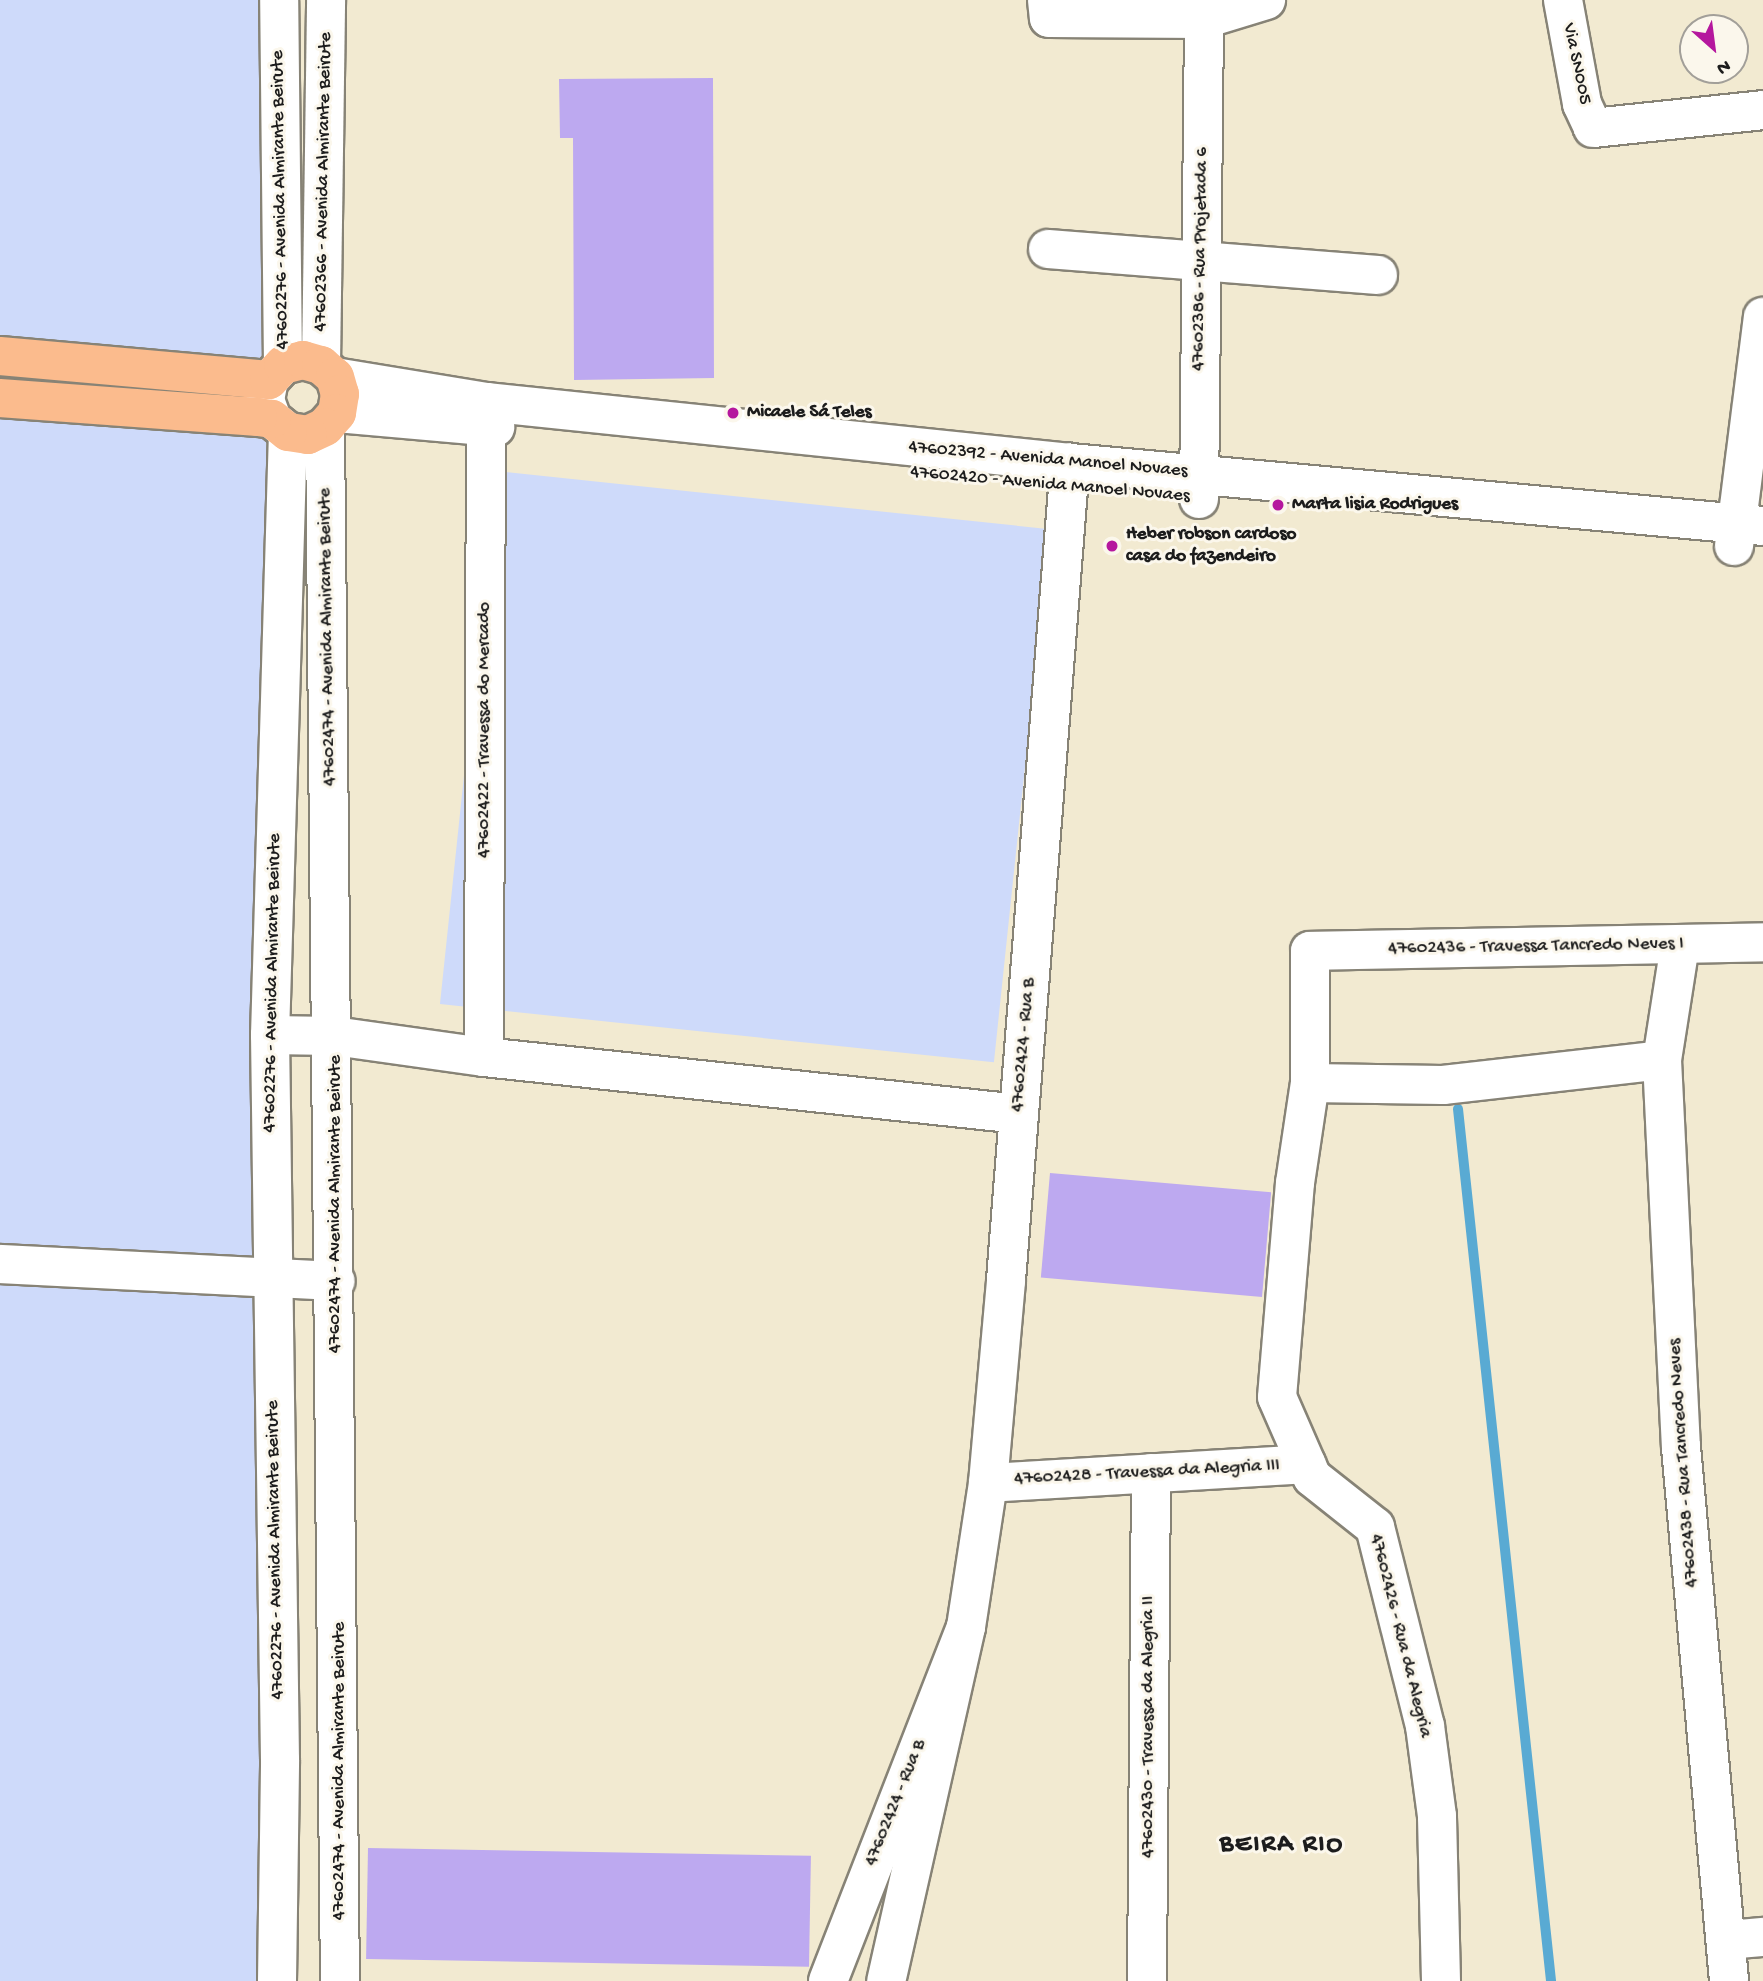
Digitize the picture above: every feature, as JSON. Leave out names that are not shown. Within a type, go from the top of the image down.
[{"type":"main road","points":[[0,356],[72,363],[276,373],[303,360],[330,396],[308,435],[280,426],[0,398]]},
{"type":"street","name":"47602276 - Avenida Almirante Beirute","points":[[277,1981],[280,1760],[271,1280],[270,1035],[280,426],[265,400],[276,373],[279,0]]},
{"type":"street","name":"47602366 - Avenida Almirante Beirute","points":[[326,0],[330,396]]},
{"type":"street","points":[[1048,9],[1204,19],[1266,0]]},
{"type":"street","name":"Via SN005","points":[[1563,0],[1582,104],[1593,128],[1763,110]]},
{"type":"street","name":"47602386 - Rua Projetada 6","points":[[1199,487],[1199,262],[1204,19]]},
{"type":"street","points":[[1048,249],[1378,275]]},
{"type":"street","points":[[1749,536],[1763,317]]},
{"type":"street","points":[[71,405],[72,363]]},
{"type":"street","name":"47602420 - Avenida Manoel Novaes","points":[[330,396],[1071,475],[1749,536]]},
{"type":"street","name":"47602474 - Avenida Almirante Beirute","points":[[330,396],[341,1760],[340,1981]]},
{"type":"street","name":"47602422 - Travessa do Mercado","points":[[484,1057],[486,414]]},
{"type":"street","name":"47602424 - Rua B","points":[[886,1981],[966,1627],[988,1483],[1071,475]]},
{"type":"street","name":"47602436 - Travessa Tancredo Neves I","points":[[1310,951],[1763,942]]},
{"type":"street","name":"47602438 - Rua Tancredo Neves","points":[[1680,945],[1662,1060],[1681,1447],[1706,1752],[1746,1938],[1729,1981]]},
{"type":"street","name":"47602426 - Rua da Alegria","points":[[1310,951],[1310,1083],[1295,1183],[1277,1397],[1312,1477],[1375,1527],[1401,1620],[1425,1726],[1437,1816],[1441,1981]]},
{"type":"street","points":[[270,1035],[334,1036],[484,1057],[1019,1114]]},
{"type":"street","points":[[1310,1083],[1443,1085],[1662,1060]]},
{"type":"street","points":[[0,1264],[271,1280],[336,1281]]},
{"type":"street","name":"47602428 - Travessa da Alegria III","points":[[988,1483],[1306,1464]]},
{"type":"street","name":"47602430 - Travessa da Alegria II","points":[[1147,1981],[1151,1473]]},
{"type":"street","name":"47602424 - Rua B","points":[[828,1981],[966,1627]]},
{"type":"street","points":[[280,1760],[341,1760]]},
{"type":"shaded area","points":[[0,0],[283,0],[272,419],[277,1981],[0,1981]]},
{"type":"shaded area","points":[[496,471],[1050,529],[994,1062],[440,1004]]},
{"type":"building","points":[[713,78],[714,378],[574,380],[573,138],[560,138],[559,79]]},
{"type":"building","points":[[1050,1173],[1271,1192],[1262,1297],[1041,1278]]},
{"type":"building","points":[[368,1848],[811,1856],[809,1967],[366,1959]]},
{"type":"waterway","points":[[1458,1109],[1551,1981]]},
{"type":"place","name":"Micaele Sá Teles","points":[[733,413]]},
{"type":"place","name":"Marta lisia Rodrigues","points":[[1278,505]]},
{"type":"place","name":"Heber robson cardoso casa do fazendeiro","points":[[1112,546]]},
{"type":"district","name":"BEIRA RIO","points":[[1282,1846]]}]
